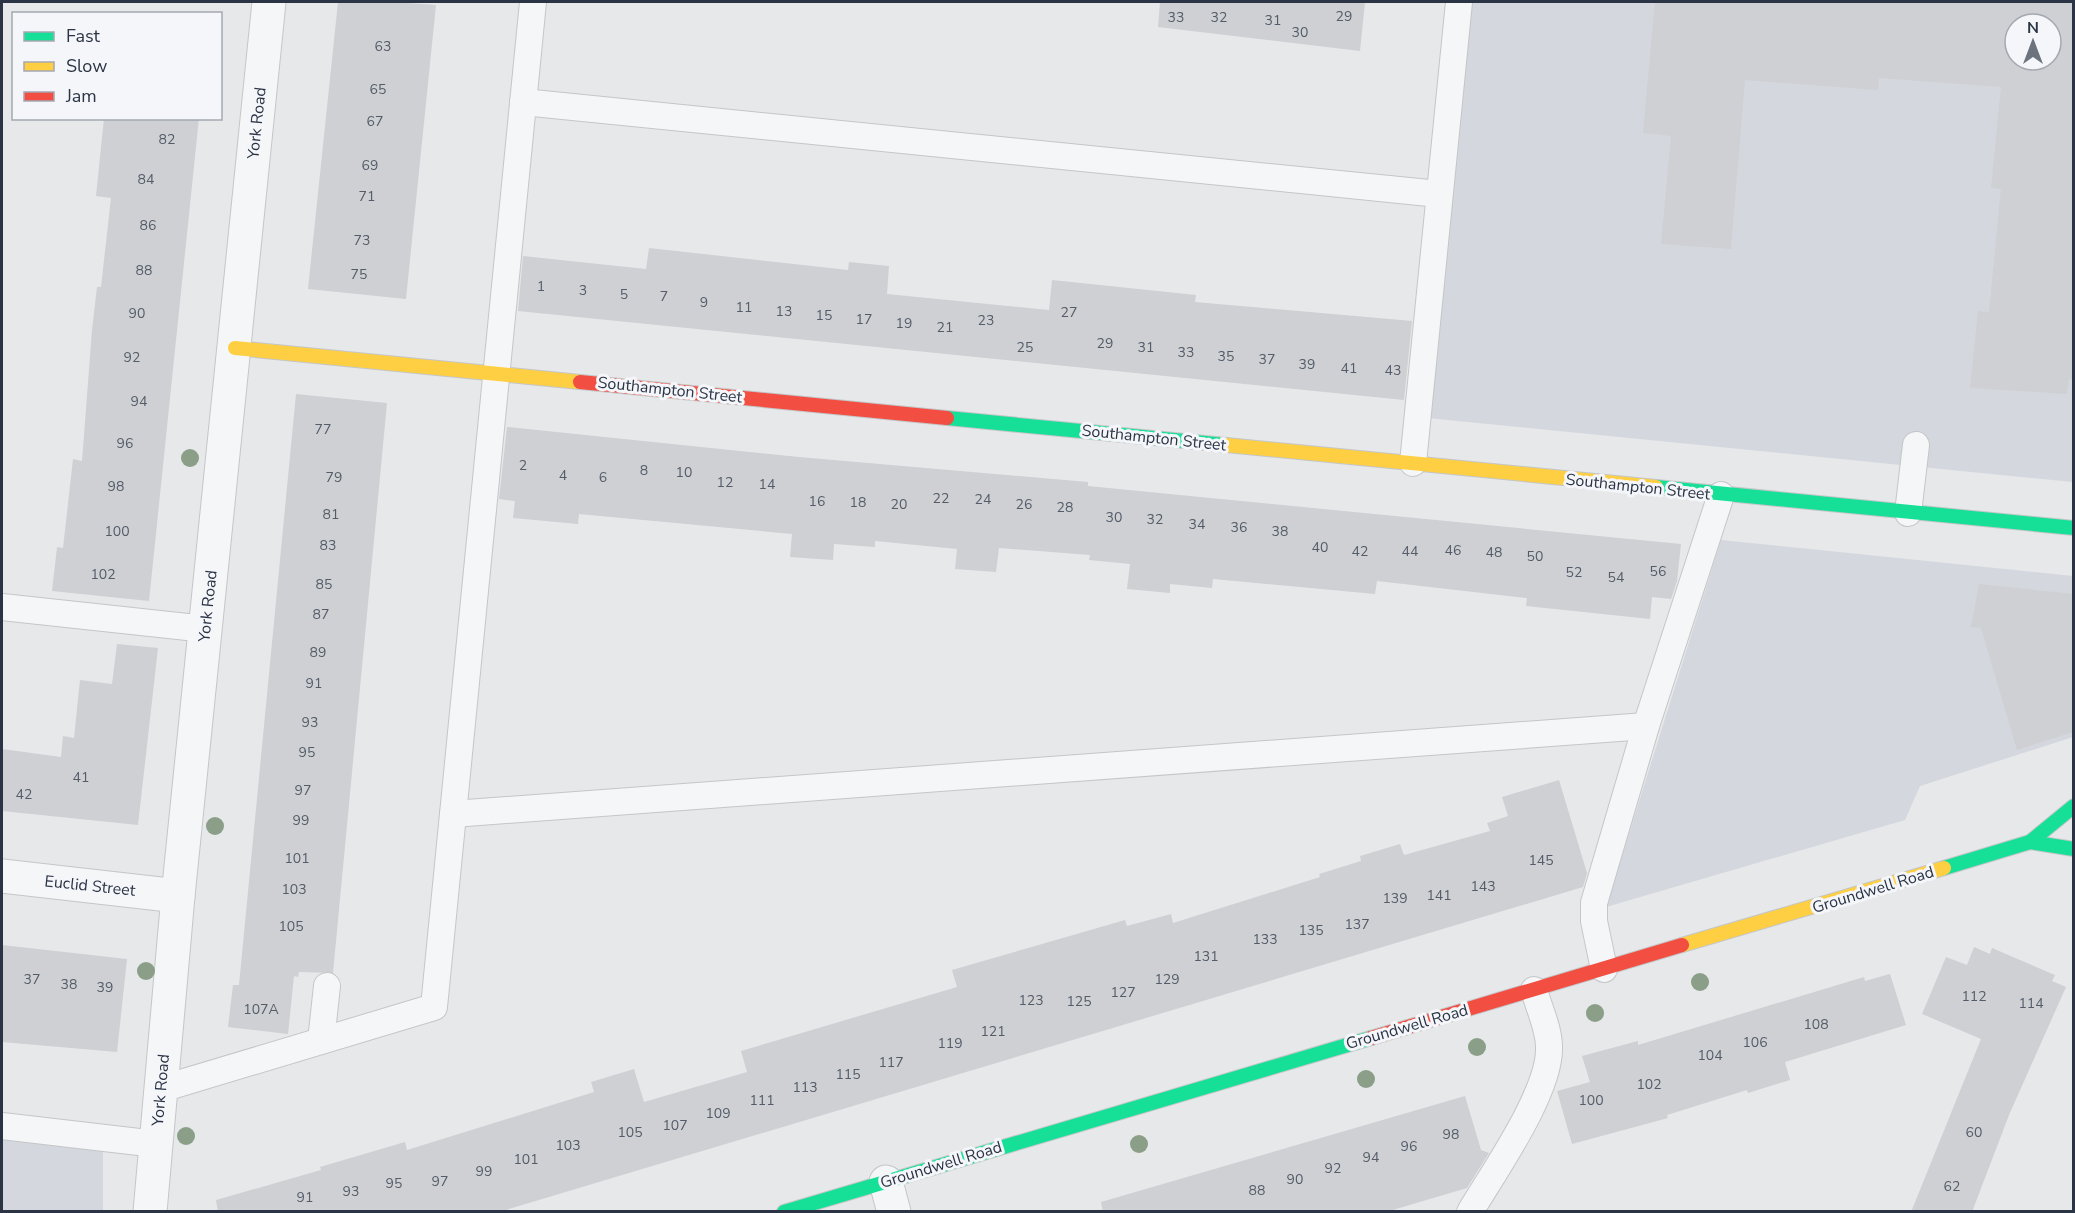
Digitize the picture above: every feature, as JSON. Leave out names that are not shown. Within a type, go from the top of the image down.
[{"type":"street","name":"York Road","points":[[150,1212],[178,896],[269,2]]},
{"type":"street","name":"Southampton Street","points":[[235,348],[2073,528]]},
{"type":"street","name":"Groundwell Road","points":[[784,1212],[890,1197],[1533,990],[2030,842],[2073,806]]},
{"type":"street","name":"Groundwell Road","points":[[2030,842],[2073,849]]},
{"type":"street","name":"Euclid Street","points":[[2,876],[178,896]]},
{"type":"lane","points":[[161,1089],[434,1007],[532,2]]},
{"type":"lane","points":[[1413,464],[1459,2]]},
{"type":"lane","points":[[523,102],[1439,194]]},
{"type":"lane","points":[[1908,513],[1916,445]]},
{"type":"lane","points":[[1604,969],[1594,921],[1594,903],[1646,726],[1721,495]]},
{"type":"lane","points":[[2,607],[206,629]]},
{"type":"lane","points":[[453,814],[1646,726]]},
{"type":"lane","points":[[321,1041],[327,986]]},
{"type":"lane","points":[[1470,1212],[1519,1129],[1545,1069],[1549,1041],[1533,990]]},
{"type":"lane","points":[[2,1126],[156,1144]]},
{"type":"shaded area","points":[[1469,2],[2073,2],[2073,482],[1427,418]]},
{"type":"shaded area","points":[[1721,540],[2073,576],[2073,737],[1920,786],[1905,820],[1606,907]]},
{"type":"shaded area","points":[[2,1136],[103,1149],[103,1211],[2,1212]]},
{"type":"building","points":[[338,2],[436,5],[406,299],[308,289]]},
{"type":"building","points":[[1160,2],[1365,2],[1360,51],[1158,27]]},
{"type":"building","points":[[1655,2],[2073,2],[2073,380],[2069,379],[2067,394],[1970,388],[1978,311],[1989,312],[2001,189],[1991,188],[2001,87],[1879,78],[1878,90],[1745,80],[1731,249],[1661,244],[1671,136],[1643,133]]},
{"type":"building","points":[[104,120],[199,120],[149,601],[52,591],[57,547],[63,548],[73,459],[82,461],[92,330],[97,287],[101,287],[111,198],[96,196]]},
{"type":"building","points":[[649,248],[848,270],[849,262],[889,266],[887,294],[1049,310],[1052,280],[1196,295],[1195,302],[1412,321],[1404,400],[518,311],[523,256],[646,269]]},
{"type":"building","points":[[296,394],[387,403],[333,973],[299,972],[298,977],[294,976],[288,1034],[228,1027],[233,985],[239,985]]},
{"type":"building","points":[[507,427],[799,457],[1088,482],[1088,486],[1681,544],[1677,581],[1671,599],[1652,597],[1650,619],[1526,606],[1527,598],[1377,581],[1375,594],[1213,579],[1212,588],[1170,584],[1170,593],[1127,589],[1130,564],[1089,560],[1090,555],[999,548],[996,572],[955,569],[957,549],[875,541],[875,547],[834,544],[833,560],[790,557],[792,534],[579,514],[578,524],[513,518],[515,501],[499,499]]},
{"type":"building","points":[[1979,584],[2073,594],[2073,732],[2017,750],[1981,628],[1971,627]]},
{"type":"building","points":[[117,644],[158,648],[138,825],[2,811],[2,749],[61,757],[63,736],[74,738],[80,680],[112,684]]},
{"type":"building","points":[[1559,780],[1587,873],[1583,887],[499,1212],[218,1212],[216,1200],[321,1170],[320,1167],[405,1142],[407,1150],[594,1092],[591,1082],[634,1069],[644,1102],[747,1072],[741,1051],[957,987],[952,970],[1125,920],[1127,926],[1171,914],[1173,923],[1320,877],[1319,874],[1361,861],[1360,856],[1400,844],[1404,855],[1490,831],[1487,823],[1508,816],[1502,797]]},
{"type":"building","points":[[2,945],[127,959],[117,1052],[2,1042]]},
{"type":"building","points":[[1974,947],[1990,954],[1992,948],[2055,975],[2052,981],[2066,987],[2009,1115],[1972,1212],[1911,1212],[1981,1039],[1922,1014],[1946,957],[1967,965]]},
{"type":"building","points":[[1890,974],[1906,1025],[1785,1062],[1790,1080],[1748,1093],[1747,1090],[1667,1115],[1668,1118],[1572,1144],[1557,1091],[1590,1082],[1582,1056],[1638,1041],[1638,1045],[1864,977],[1865,981]]},
{"type":"building","points":[[1465,1096],[1481,1150],[1489,1153],[1467,1188],[1386,1212],[1103,1212],[1101,1202]]},
{"type":"traffic: fast","points":[[947,418],[1226,445]]},
{"type":"traffic: fast","points":[[1656,487],[2074,528]]},
{"type":"traffic: fast","points":[[1944,868],[2030,842],[2074,806]]},
{"type":"traffic: fast","points":[[2030,842],[2074,849]]},
{"type":"traffic: fast","points":[[784,1212],[1371,1038]]},
{"type":"traffic: slow","points":[[235,348],[580,382]]},
{"type":"traffic: slow","points":[[1226,445],[1656,487]]},
{"type":"traffic: slow","points":[[1682,945],[1944,868]]},
{"type":"traffic: jam","points":[[580,382],[947,418]]},
{"type":"traffic: jam","points":[[1371,1038],[1682,945]]}]
